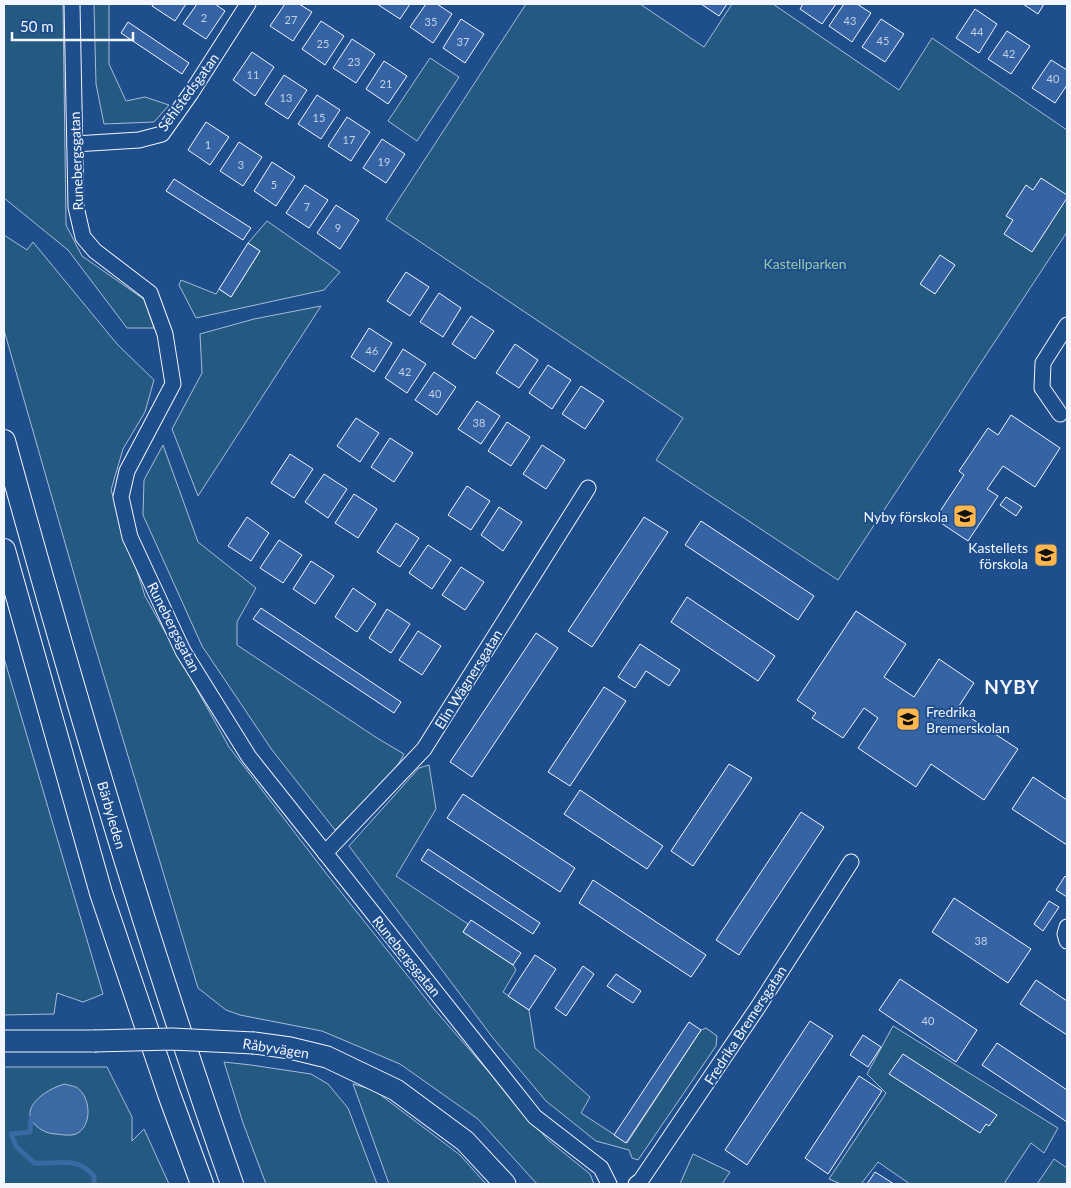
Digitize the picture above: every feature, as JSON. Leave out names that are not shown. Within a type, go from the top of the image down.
[{"type":"main road","name":"Bärbyleden","points":[[4,441],[131,882],[232,1184]]},
{"type":"main road","points":[[4,550],[101,893],[169,1094],[202,1184]]},
{"type":"main road","name":"Råbyvägen","points":[[4,1041],[94,1041],[172,1038],[254,1043],[290,1048],[327,1057],[396,1090],[466,1141],[505,1184]]},
{"type":"street","name":"Runebergsgatan","points":[[72,4],[76,207],[83,237],[95,251],[150,293],[165,334],[173,384],[127,471],[121,497],[130,537],[183,651],[249,757],[535,1117],[601,1168],[609,1184]]},
{"type":"street","name":"Sehlstedsgatan","points":[[75,144],[139,140],[162,134],[191,93],[248,4]]},
{"type":"street","points":[[1060,414],[1042,388],[1043,363],[1067,325]]},
{"type":"street","name":"Elin Wägnersgatan","points":[[325,853],[424,748],[588,488]]},
{"type":"street","name":"Fredrika Bremersgatan","points":[[636,1184],[641,1180],[744,1027],[851,862]]},
{"type":"street","points":[[1067,927],[1065,934],[1067,941]]},
{"type":"green space","points":[[4,4],[63,4],[66,225],[82,256],[145,300],[154,328],[127,328],[68,250],[4,198]]},
{"type":"green space","points":[[94,4],[109,4],[109,64],[126,101],[145,97],[169,105],[154,122],[104,124],[96,84]]},
{"type":"green space","name":"Kastellparken","points":[[526,4],[640,4],[704,47],[732,4],[773,4],[899,90],[932,38],[1067,130],[1067,232],[838,580],[656,460],[683,418],[386,219]]},
{"type":"green space","points":[[430,58],[459,77],[417,141],[388,121]]},
{"type":"green space","points":[[267,221],[340,272],[324,290],[196,318],[179,285],[181,280],[216,294],[219,289],[231,297],[260,251],[248,243]]},
{"type":"green space","points":[[4,235],[27,250],[33,242],[117,344],[154,380],[145,412],[123,449],[111,490],[145,596],[229,747],[434,1009],[548,1140],[590,1174],[594,1184],[536,1183],[478,1119],[400,1064],[322,1031],[240,1015],[226,1010],[198,988],[90,630],[4,330]]},
{"type":"green space","points":[[321,306],[198,496],[172,429],[202,373],[200,334],[254,319]]},
{"type":"green space","points":[[163,445],[198,542],[256,588],[237,622],[237,645],[404,754],[395,770],[335,830],[272,750],[202,646],[143,515],[144,480]]},
{"type":"green space","points":[[4,658],[103,994],[83,1002],[57,993],[54,1014],[4,1015]]},
{"type":"green space","points":[[429,765],[436,809],[396,876],[468,924],[463,932],[513,965],[516,970],[503,992],[529,1010],[535,1048],[590,1097],[581,1113],[627,1143],[701,1030],[706,1028],[717,1036],[716,1046],[638,1160],[632,1158],[629,1150],[596,1141],[546,1101],[493,1038],[349,846],[419,768]]},
{"type":"green space","points":[[893,1026],[1058,1128],[1044,1153],[1031,1143],[1005,1182],[1007,1184],[910,1184],[878,1162],[861,1184],[841,1184],[829,1179],[886,1093],[867,1074]]},
{"type":"green space","points":[[224,1062],[311,1074],[328,1084],[348,1108],[377,1184],[266,1184],[243,1123]]},
{"type":"green space","points":[[4,1067],[107,1067],[132,1117],[132,1141],[144,1129],[169,1184],[4,1184]]},
{"type":"green space","points":[[353,1084],[374,1090],[460,1155],[486,1184],[389,1184]]},
{"type":"green space","points":[[693,1154],[730,1172],[722,1184],[680,1184]]},
{"type":"green space","points":[[1054,1159],[1067,1168],[1067,1184],[1037,1184]]},
{"type":"shaded area","points":[[65,1084],[76,1087],[85,1097],[88,1111],[87,1118],[85,1125],[74,1135],[51,1134],[42,1130],[34,1123],[30,1116],[31,1109],[41,1096]]},
{"type":"building","points":[[153,4],[186,4],[175,21],[152,6]]},
{"type":"building","points":[[197,4],[215,4],[225,11],[206,39],[183,24]]},
{"type":"building","points":[[285,4],[299,4],[312,12],[293,41],[270,26]]},
{"type":"building","points":[[377,4],[410,4],[400,19]]},
{"type":"building","points":[[426,4],[437,4],[452,14],[433,43],[410,27]]},
{"type":"building","points":[[701,4],[727,4],[719,16]]},
{"type":"building","points":[[803,4],[836,4],[822,24],[800,9]]},
{"type":"building","points":[[844,4],[857,4],[871,13],[852,42],[829,26]]},
{"type":"building","points":[[1023,4],[1044,4],[1038,14]]},
{"type":"building","points":[[975,9],[997,24],[979,53],[956,38]]},
{"type":"building","points":[[461,19],[484,34],[465,63],[443,48]]},
{"type":"building","points":[[881,19],[904,34],[885,62],[862,47]]},
{"type":"building","points":[[321,21],[344,36],[325,65],[302,49]]},
{"type":"building","points":[[128,22],[189,63],[182,74],[121,33]]},
{"type":"building","points":[[1007,31],[1030,46],[1011,74],[988,59]]},
{"type":"building","points":[[352,39],[375,54],[356,83],[333,68]]},
{"type":"building","points":[[252,52],[274,67],[255,96],[233,80]]},
{"type":"building","points":[[1051,60],[1067,70],[1067,85],[1055,103],[1032,88]]},
{"type":"building","points":[[384,61],[407,76],[388,104],[366,89]]},
{"type":"building","points":[[284,75],[307,90],[288,119],[265,104]]},
{"type":"building","points":[[317,95],[340,110],[321,139],[298,124]]},
{"type":"building","points":[[347,117],[370,132],[351,161],[328,146]]},
{"type":"building","points":[[206,122],[229,137],[210,165],[188,150]]},
{"type":"building","points":[[382,139],[405,154],[386,183],[363,168]]},
{"type":"building","points":[[239,142],[262,157],[243,186],[220,171]]},
{"type":"building","points":[[272,162],[295,177],[276,206],[254,191]]},
{"type":"building","points":[[1041,178],[1067,195],[1067,198],[1032,252],[1004,234],[1013,220],[1006,216],[1026,185],[1033,190]]},
{"type":"building","points":[[174,179],[251,228],[243,240],[166,191]]},
{"type":"building","points":[[305,185],[328,200],[309,228],[286,213]]},
{"type":"building","points":[[336,205],[359,220],[340,249],[317,233]]},
{"type":"building","points":[[248,243],[260,251],[231,297],[219,289]]},
{"type":"building","points":[[940,255],[955,265],[935,294],[920,284]]},
{"type":"building","points":[[406,272],[429,287],[410,316],[387,301]]},
{"type":"building","points":[[439,293],[461,308],[443,337],[420,322]]},
{"type":"building","points":[[471,316],[494,331],[475,359],[452,344]]},
{"type":"building","points":[[369,328],[392,343],[374,372],[351,357]]},
{"type":"building","points":[[515,344],[538,360],[519,388],[496,373]]},
{"type":"building","points":[[403,349],[426,364],[407,393],[385,378]]},
{"type":"building","points":[[548,365],[571,380],[552,409],[529,393]]},
{"type":"building","points":[[434,372],[456,387],[437,415],[415,400]]},
{"type":"building","points":[[581,386],[604,401],[585,429],[562,414]]},
{"type":"building","points":[[477,401],[500,416],[481,444],[458,429]]},
{"type":"building","points":[[1011,415],[1060,448],[1035,487],[1003,466],[987,489],[998,496],[968,541],[935,519],[964,475],[959,471],[988,428],[998,435]]},
{"type":"building","points":[[356,418],[379,433],[360,462],[337,446]]},
{"type":"building","points":[[507,422],[530,437],[511,466],[488,451]]},
{"type":"building","points":[[390,438],[413,453],[394,482],[371,467]]},
{"type":"building","points":[[542,445],[565,460],[546,489],[523,474]]},
{"type":"building","points":[[290,454],[313,469],[294,498],[271,483]]},
{"type":"building","points":[[324,474],[347,489],[328,518],[305,502]]},
{"type":"building","points":[[467,486],[490,501],[471,530],[448,515]]},
{"type":"building","points":[[354,494],[377,509],[358,538],[335,523]]},
{"type":"building","points":[[1006,497],[1022,507],[1016,516],[1000,505]]},
{"type":"building","points":[[499,507],[522,522],[503,551],[481,535]]},
{"type":"building","points":[[247,517],[269,533],[251,561],[228,546]]},
{"type":"building","points":[[644,517],[668,532],[592,647],[568,631]]},
{"type":"building","points":[[701,521],[814,596],[798,620],[685,545]]},
{"type":"building","points":[[396,523],[419,538],[400,567],[377,552]]},
{"type":"building","points":[[279,540],[302,555],[283,583],[260,568]]},
{"type":"building","points":[[428,545],[451,560],[432,589],[409,573]]},
{"type":"building","points":[[311,561],[334,576],[315,604],[293,589]]},
{"type":"building","points":[[461,567],[484,582],[465,610],[442,595]]},
{"type":"building","points":[[353,588],[376,604],[357,632],[335,617]]},
{"type":"building","points":[[687,597],[775,656],[758,681],[671,622]]},
{"type":"building","points":[[261,608],[401,702],[394,713],[253,619]]},
{"type":"building","points":[[387,609],[410,624],[391,653],[369,638]]},
{"type":"building","points":[[856,611],[906,644],[884,677],[914,697],[939,659],[974,683],[957,709],[1018,749],[984,800],[931,764],[916,787],[858,748],[878,718],[864,708],[843,738],[812,718],[816,713],[797,700]]},
{"type":"building","points":[[418,631],[441,646],[422,675],[399,660]]},
{"type":"building","points":[[536,633],[558,648],[472,777],[450,762]]},
{"type":"building","points":[[640,644],[680,670],[669,686],[646,671],[635,688],[618,677]]},
{"type":"building","points":[[604,687],[626,701],[570,786],[548,772]]},
{"type":"building","points":[[729,764],[752,778],[693,866],[671,851]]},
{"type":"building","points":[[1033,777],[1067,800],[1067,845],[1012,809]]},
{"type":"building","points":[[580,790],[663,846],[647,869],[564,814]]},
{"type":"building","points":[[463,794],[575,868],[560,892],[447,818]]},
{"type":"building","points":[[801,812],[824,827],[739,955],[716,940]]},
{"type":"building","points":[[428,849],[540,923],[533,934],[421,860]]},
{"type":"building","points":[[1065,876],[1067,878],[1067,897],[1056,890]]},
{"type":"building","points":[[593,880],[706,955],[691,977],[579,903]]},
{"type":"building","points":[[954,898],[1031,949],[1008,983],[932,932]]},
{"type":"building","points":[[1049,901],[1059,907],[1043,931],[1034,924]]},
{"type":"building","points":[[471,920],[521,953],[513,965],[463,932]]},
{"type":"building","points":[[535,955],[556,969],[529,1010],[508,996]]},
{"type":"building","points":[[583,966],[594,974],[566,1016],[555,1008]]},
{"type":"building","points":[[616,974],[641,991],[633,1003],[607,986]]},
{"type":"building","points":[[900,979],[977,1030],[956,1062],[879,1010]]},
{"type":"building","points":[[1036,980],[1067,1001],[1067,1035],[1020,1004]]},
{"type":"building","points":[[810,1021],[833,1036],[747,1165],[725,1150]]},
{"type":"building","points":[[689,1022],[701,1030],[626,1143],[614,1135]]},
{"type":"building","points":[[863,1035],[881,1047],[868,1067],[850,1055]]},
{"type":"building","points":[[997,1043],[1067,1090],[1067,1122],[982,1065]]},
{"type":"building","points":[[903,1054],[997,1115],[989,1126],[986,1124],[980,1133],[889,1074]]},
{"type":"building","points":[[859,1076],[882,1091],[828,1174],[805,1158]]},
{"type":"building","points":[[875,1172],[894,1184],[867,1184]]},
{"type":"waterway","points":[[31,1118],[30,1132],[11,1134],[16,1146],[34,1163],[66,1162],[80,1165],[94,1176],[94,1184]]},
{"type":"place","name":"Nyby förskola","points":[[965,516]]},
{"type":"place","name":"Kastellets förskola","points":[[1046,555]]},
{"type":"place","name":"Fredrika Bremerskolan","points":[[908,719]]},
{"type":"district","name":"NYBY","points":[[1012,686]]}]
